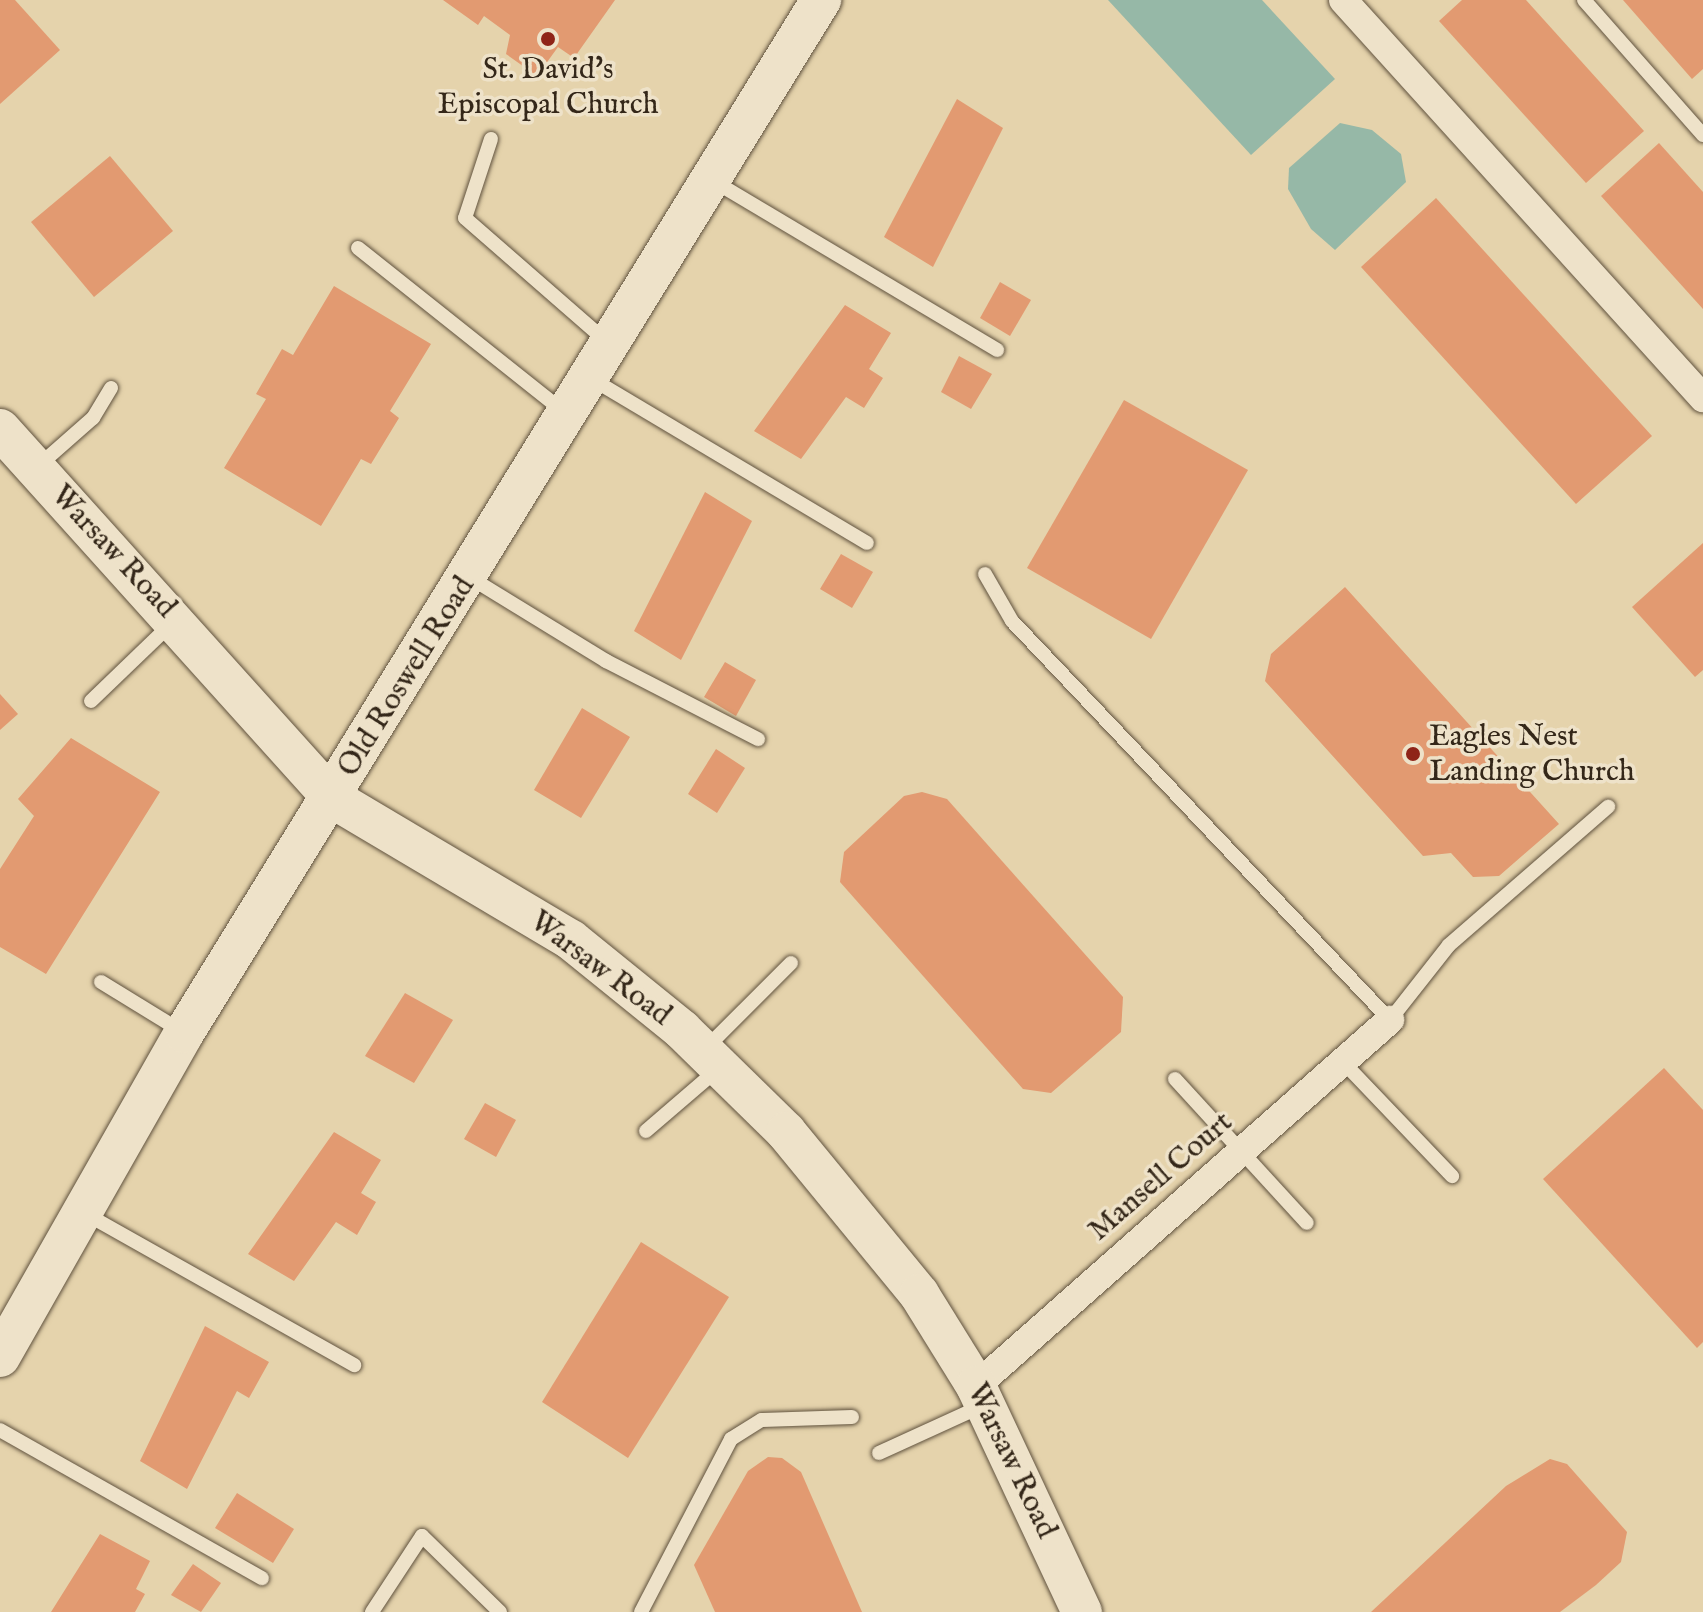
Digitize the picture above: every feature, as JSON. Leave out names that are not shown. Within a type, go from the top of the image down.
[{"type":"street","name":"Old Roswell Road","points":[[0,1357],[184,1033],[332,798],[708,178],[821,0]]},
{"type":"street","points":[[1343,0],[1703,398]]},
{"type":"street","name":"Warsaw Road","points":[[0,429],[332,798],[571,940],[712,1059],[852,1205],[981,1395],[1082,1612]]},
{"type":"street","name":"Mansell Court","points":[[981,1395],[1240,1153],[1390,1020]]},
{"type":"lane","points":[[1584,0],[1703,135]]},
{"type":"lane","points":[[491,139],[465,218],[609,343]]},
{"type":"lane","points":[[708,178],[997,350]]},
{"type":"lane","points":[[358,248],[566,413]]},
{"type":"lane","points":[[589,377],[867,543]]},
{"type":"lane","points":[[35,468],[93,418],[111,388]]},
{"type":"lane","points":[[985,574],[1012,621],[1390,1020],[1449,945],[1608,807]]},
{"type":"lane","points":[[468,576],[606,661],[758,739]]},
{"type":"lane","points":[[91,701],[175,620]]},
{"type":"lane","points":[[646,1131],[712,1059],[791,963]]},
{"type":"lane","points":[[101,982],[184,1033]]},
{"type":"lane","points":[[1343,1062],[1452,1176]]},
{"type":"lane","points":[[1175,1079],[1307,1223]]},
{"type":"lane","points":[[82,1212],[354,1365]]},
{"type":"lane","points":[[879,1453],[981,1395]]},
{"type":"lane","points":[[641,1612],[731,1439],[762,1420],[852,1417]]},
{"type":"lane","points":[[0,1430],[262,1578]]},
{"type":"lane","points":[[372,1612],[422,1536],[500,1612]]},
{"type":"shaded area","points":[[1108,0],[1262,0],[1335,79],[1251,155]]},
{"type":"shaded area","points":[[1340,123],[1372,130],[1401,154],[1406,182],[1335,250],[1311,229],[1288,189],[1289,168]]},
{"type":"building","points":[[0,0],[15,0],[60,50],[0,104]]},
{"type":"building","name":"St. David's Episcopal Church","points":[[443,0],[615,0],[574,58],[558,47],[537,76],[506,54],[510,35],[484,16],[478,25]]},
{"type":"building","points":[[1462,0],[1526,0],[1644,131],[1586,183],[1439,21]]},
{"type":"building","points":[[1623,0],[1703,0],[1703,69],[1692,79]]},
{"type":"building","points":[[957,99],[1003,128],[933,267],[884,237]]},
{"type":"building","points":[[1659,143],[1703,192],[1703,309],[1601,196]]},
{"type":"building","points":[[110,156],[173,231],[94,297],[31,222]]},
{"type":"building","points":[[1436,198],[1652,436],[1576,504],[1361,267]]},
{"type":"building","points":[[1000,282],[1031,300],[1010,336],[980,318]]},
{"type":"building","points":[[334,286],[431,344],[390,411],[399,418],[371,464],[361,459],[321,526],[224,468],[266,399],[256,394],[282,349],[293,355]]},
{"type":"building","points":[[845,305],[891,333],[869,369],[883,378],[864,408],[846,397],[801,459],[754,431]]},
{"type":"building","points":[[959,356],[992,374],[971,409],[941,392]]},
{"type":"building","points":[[1124,400],[1248,470],[1151,639],[1027,568]]},
{"type":"building","points":[[705,492],[752,521],[681,660],[634,631]]},
{"type":"building","points":[[1703,543],[1703,670],[1695,677],[1632,607]]},
{"type":"building","points":[[841,554],[873,572],[852,608],[820,589]]},
{"type":"building","name":"Eagles Nest Landing Church","points":[[1345,587],[1559,824],[1499,876],[1473,877],[1451,853],[1423,856],[1265,681],[1271,654]]},
{"type":"building","points":[[725,662],[756,680],[736,716],[704,697]]},
{"type":"building","points":[[0,694],[18,714],[0,730]]},
{"type":"building","points":[[582,708],[630,737],[581,818],[534,790]]},
{"type":"building","points":[[71,738],[160,792],[46,974],[0,947],[0,869],[34,816],[18,799]]},
{"type":"building","points":[[716,749],[745,768],[717,813],[688,794]]},
{"type":"building","points":[[922,792],[947,799],[1123,997],[1121,1032],[1051,1093],[1023,1089],[840,882],[844,852],[904,796]]},
{"type":"building","points":[[405,993],[453,1020],[414,1083],[365,1056]]},
{"type":"building","points":[[1664,1068],[1703,1110],[1703,1342],[1697,1348],[1543,1179]]},
{"type":"building","points":[[485,1103],[516,1120],[496,1157],[464,1139]]},
{"type":"building","points":[[334,1132],[381,1160],[361,1193],[376,1202],[357,1235],[336,1222],[294,1281],[248,1254]]},
{"type":"building","points":[[641,1242],[729,1297],[628,1458],[542,1402]]},
{"type":"building","points":[[205,1326],[269,1362],[249,1398],[237,1391],[187,1489],[140,1461]]},
{"type":"building","points":[[768,1457],[782,1458],[801,1472],[862,1612],[715,1612],[694,1565],[748,1471]]},
{"type":"building","points":[[1550,1459],[1567,1464],[1627,1532],[1621,1562],[1596,1585],[1560,1612],[1371,1612],[1506,1486]]},
{"type":"building","points":[[237,1493],[294,1529],[273,1563],[215,1528]]},
{"type":"building","points":[[100,1534],[150,1561],[136,1589],[145,1594],[135,1612],[51,1612]]},
{"type":"building","points":[[193,1564],[221,1583],[201,1612],[171,1595]]},
{"type":"place","name":"St. David's Episcopal Church","points":[[548,39]]},
{"type":"place","name":"Eagles Nest Landing Church","points":[[1413,754]]}]
